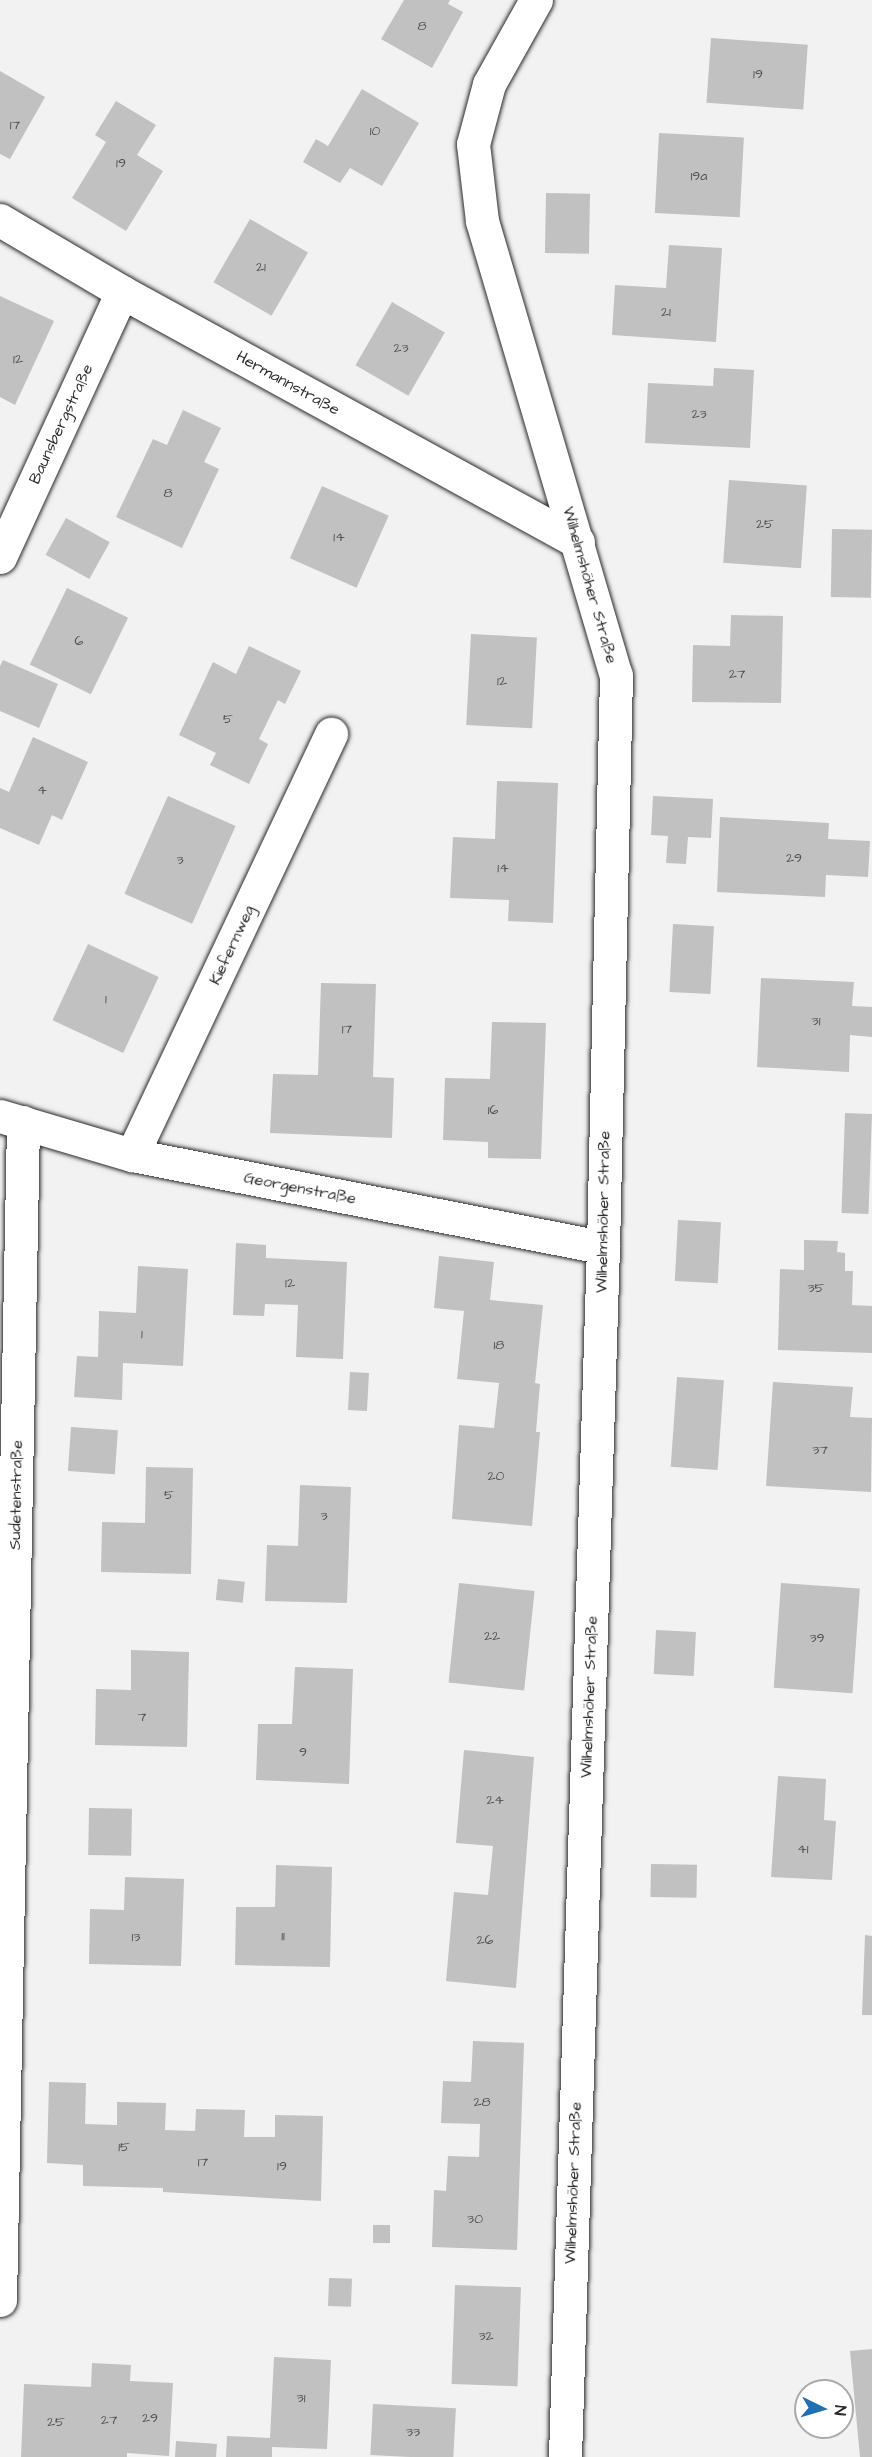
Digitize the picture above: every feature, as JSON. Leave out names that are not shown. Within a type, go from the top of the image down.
[{"type":"street","name":"Wilhelmshöher Straße","points":[[536,0],[489,84],[473,144],[482,221],[616,675],[603,1248],[565,2457]]},
{"type":"street","name":"Hermannstraße","points":[[0,220],[122,292],[578,542]]},
{"type":"street","name":"Baunsbergstraße","points":[[0,557],[122,292]]},
{"type":"street","name":"Kiefernweg","points":[[132,1155],[332,734]]},
{"type":"street","name":"Georgenstraße","points":[[12,1119],[132,1155],[603,1248]]},
{"type":"street","name":"Sudetenstraße","points":[[0,2300],[12,1119]]},
{"type":"building","points":[[404,0],[450,0],[448,4],[463,12],[432,68],[381,39]]},
{"type":"building","points":[[711,38],[808,45],[803,110],[706,103]]},
{"type":"building","points":[[0,71],[45,97],[10,159],[0,154]]},
{"type":"building","points":[[362,89],[419,123],[382,186],[350,168],[340,183],[303,162],[316,139],[328,146]]},
{"type":"building","points":[[116,101],[156,125],[137,155],[163,171],[126,231],[72,198],[106,142],[95,135]]},
{"type":"building","points":[[659,133],[744,137],[740,217],[655,213]]},
{"type":"building","points":[[546,193],[590,194],[589,254],[545,253]]},
{"type":"building","points":[[250,219],[308,252],[272,316],[214,282]]},
{"type":"building","points":[[669,245],[722,248],[716,342],[612,335],[615,285],[666,288]]},
{"type":"building","points":[[0,296],[54,321],[15,405],[0,397]]},
{"type":"building","points":[[392,302],[445,332],[408,396],[356,365]]},
{"type":"building","points":[[714,368],[754,370],[750,448],[645,443],[648,383],[713,386]]},
{"type":"building","points":[[183,410],[221,428],[204,462],[219,469],[182,548],[116,517],[153,439],[167,445]]},
{"type":"building","points":[[729,480],[807,485],[801,568],[723,563]]},
{"type":"building","points":[[322,486],[389,516],[357,588],[290,558]]},
{"type":"building","points":[[66,518],[110,542],[89,579],[46,555]]},
{"type":"building","points":[[832,529],[872,530],[871,598],[831,597]]},
{"type":"building","points":[[67,588],[128,618],[91,694],[30,664]]},
{"type":"building","points":[[731,615],[783,616],[781,703],[692,702],[693,645],[730,646]]},
{"type":"building","points":[[471,634],[537,637],[532,728],[466,725]]},
{"type":"building","points":[[249,646],[301,671],[285,704],[278,700],[259,739],[268,744],[249,784],[210,765],[216,753],[179,735],[213,662],[236,674]]},
{"type":"building","points":[[3,660],[58,684],[39,728],[0,711],[0,666]]},
{"type":"building","points":[[33,737],[88,762],[62,820],[52,815],[39,845],[0,828],[0,788],[9,792]]},
{"type":"building","points":[[497,781],[558,783],[553,923],[508,921],[509,900],[450,898],[453,837],[495,839]]},
{"type":"building","points":[[168,796],[236,826],[192,924],[124,894]]},
{"type":"building","points":[[653,796],[713,799],[711,838],[688,837],[686,864],[666,863],[668,836],[651,835]]},
{"type":"building","points":[[720,817],[829,823],[828,839],[870,841],[868,877],[826,875],[825,897],[717,892]]},
{"type":"building","points":[[673,924],[714,926],[710,994],[669,992]]},
{"type":"building","points":[[88,944],[159,977],[123,1053],[53,1020]]},
{"type":"building","points":[[761,978],[854,982],[852,1006],[872,1007],[872,1037],[850,1035],[849,1072],[757,1067]]},
{"type":"building","points":[[321,983],[376,984],[373,1077],[394,1078],[392,1138],[270,1133],[273,1074],[318,1075]]},
{"type":"building","points":[[492,1022],[546,1023],[541,1159],[488,1158],[488,1142],[443,1140],[445,1078],[490,1079]]},
{"type":"building","points":[[845,1113],[872,1114],[868,1214],[842,1213]]},
{"type":"building","points":[[678,1220],[721,1222],[718,1283],[675,1281]]},
{"type":"building","points":[[804,1240],[838,1241],[837,1252],[845,1253],[845,1271],[853,1271],[852,1305],[872,1306],[872,1353],[778,1350],[780,1269],[804,1270]]},
{"type":"building","points":[[236,1243],[266,1245],[266,1258],[347,1262],[343,1359],[296,1357],[298,1305],[265,1304],[264,1316],[233,1315]]},
{"type":"building","points":[[439,1256],[494,1262],[490,1300],[543,1305],[535,1383],[540,1384],[536,1432],[540,1432],[532,1526],[452,1519],[459,1425],[494,1428],[499,1383],[457,1379],[464,1311],[434,1308]]},
{"type":"building","points":[[138,1266],[188,1269],[183,1366],[123,1363],[122,1400],[74,1397],[77,1356],[98,1357],[99,1311],[136,1313]]},
{"type":"building","points":[[350,1372],[369,1373],[367,1411],[348,1410]]},
{"type":"building","points":[[677,1377],[724,1380],[718,1470],[671,1467]]},
{"type":"building","points":[[773,1382],[853,1387],[850,1417],[872,1418],[871,1492],[766,1486]]},
{"type":"building","points":[[71,1427],[118,1430],[115,1474],[68,1471]]},
{"type":"building","points":[[146,1467],[193,1468],[191,1574],[101,1572],[102,1522],[145,1523]]},
{"type":"building","points":[[300,1485],[351,1487],[347,1603],[265,1601],[267,1545],[298,1546]]},
{"type":"building","points":[[218,1579],[245,1582],[243,1603],[216,1600]]},
{"type":"building","points":[[459,1583],[535,1591],[524,1690],[449,1682]]},
{"type":"building","points":[[781,1583],[860,1589],[852,1693],[774,1688]]},
{"type":"building","points":[[656,1630],[696,1632],[694,1676],[654,1674]]},
{"type":"building","points":[[131,1650],[189,1652],[187,1747],[95,1745],[96,1689],[131,1690]]},
{"type":"building","points":[[295,1667],[353,1669],[349,1784],[256,1780],[258,1724],[292,1724]]},
{"type":"building","points":[[464,1750],[534,1757],[516,1988],[446,1981],[454,1892],[488,1895],[493,1846],[456,1843]]},
{"type":"building","points":[[778,1776],[826,1779],[824,1820],[836,1821],[832,1880],[771,1877]]},
{"type":"building","points":[[89,1808],[132,1809],[131,1856],[88,1855]]},
{"type":"building","points":[[651,1864],[697,1865],[696,1898],[650,1897]]},
{"type":"building","points":[[276,1865],[332,1867],[330,1967],[235,1965],[236,1907],[275,1907]]},
{"type":"building","points":[[125,1877],[184,1879],[181,1966],[89,1964],[90,1909],[124,1910]]},
{"type":"building","points":[[865,1935],[872,1936],[872,2015],[862,2015]]},
{"type":"building","points":[[473,2041],[524,2043],[517,2250],[432,2247],[434,2190],[446,2191],[448,2156],[479,2157],[480,2124],[441,2123],[443,2081],[471,2082]]},
{"type":"building","points":[[49,2082],[86,2083],[85,2124],[117,2125],[117,2102],[166,2103],[165,2130],[195,2131],[196,2109],[245,2110],[244,2137],[275,2137],[275,2115],[323,2116],[321,2201],[163,2192],[163,2188],[83,2186],[83,2165],[47,2163]]},
{"type":"building","points":[[373,2225],[390,2225],[390,2243],[373,2243]]},
{"type":"building","points":[[329,2278],[352,2279],[351,2307],[328,2306]]},
{"type":"building","points":[[455,2285],[521,2287],[518,2386],[452,2384]]},
{"type":"building","points":[[872,2349],[872,2457],[860,2457],[850,2351]]},
{"type":"building","points":[[274,2357],[331,2360],[327,2449],[272,2447],[272,2457],[226,2457],[227,2436],[270,2438]]},
{"type":"building","points":[[92,2363],[131,2365],[130,2381],[173,2383],[169,2456],[127,2453],[127,2457],[21,2457],[24,2384],[91,2387]]},
{"type":"building","points":[[373,2404],[456,2408],[453,2457],[370,2455]]},
{"type":"building","points":[[176,2441],[217,2444],[216,2457],[175,2457]]}]
